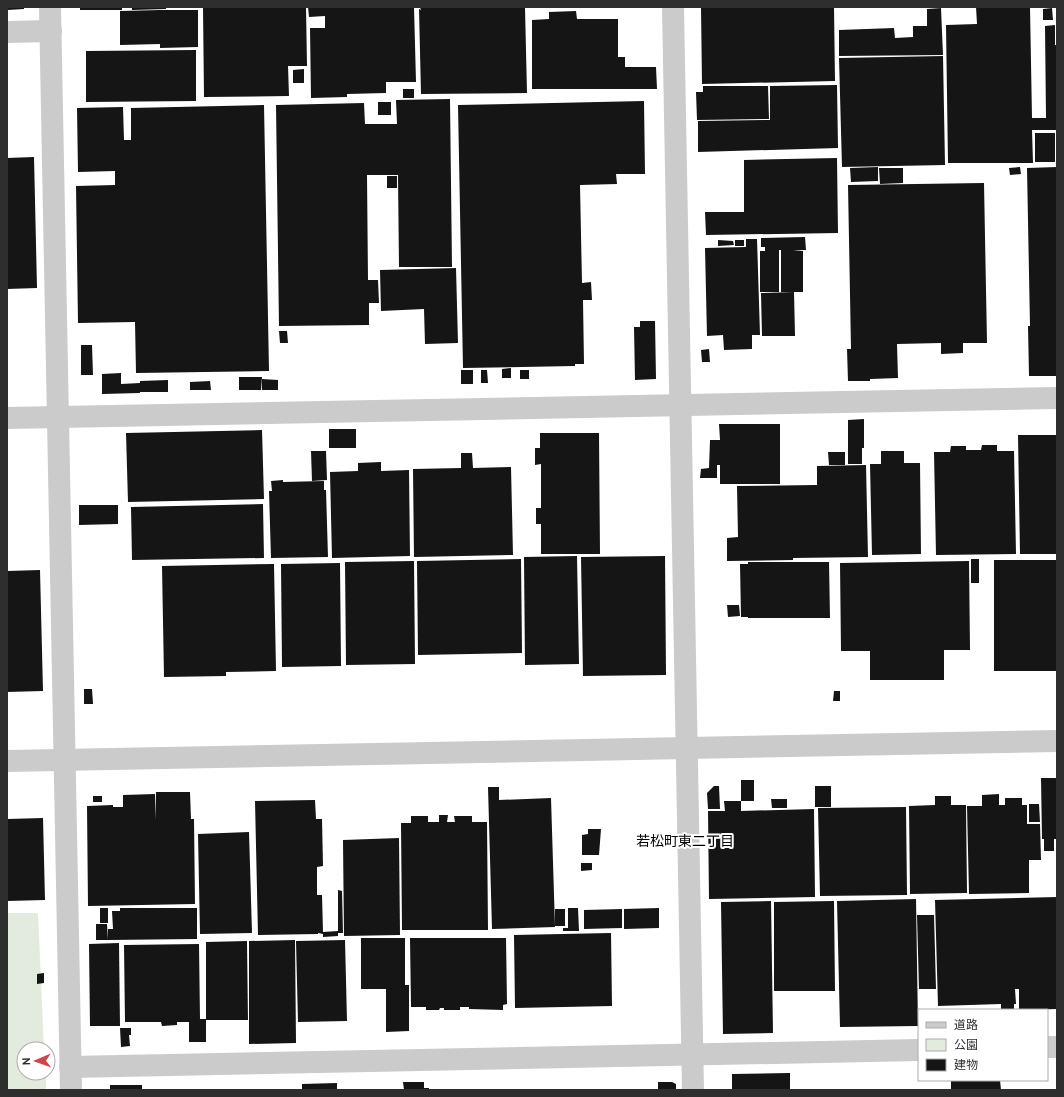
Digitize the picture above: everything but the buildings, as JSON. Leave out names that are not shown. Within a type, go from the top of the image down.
[{"type":"street","points":[[50,7],[71,1090]]},
{"type":"street","points":[[672,7],[693,1090]]},
{"type":"street","points":[[7,32],[51,31]]},
{"type":"street","points":[[7,418],[1057,398]]},
{"type":"street","points":[[7,761],[1057,741]]},
{"type":"street","points":[[70,1067],[918,1050]]},
{"type":"green space","points":[[7,913],[38,913],[44,1041],[16,1041],[16,1081],[46,1081],[46,1090],[7,1090]]},
{"type":"district","name":"若松町東二丁目","points":[[685,842]]}]
